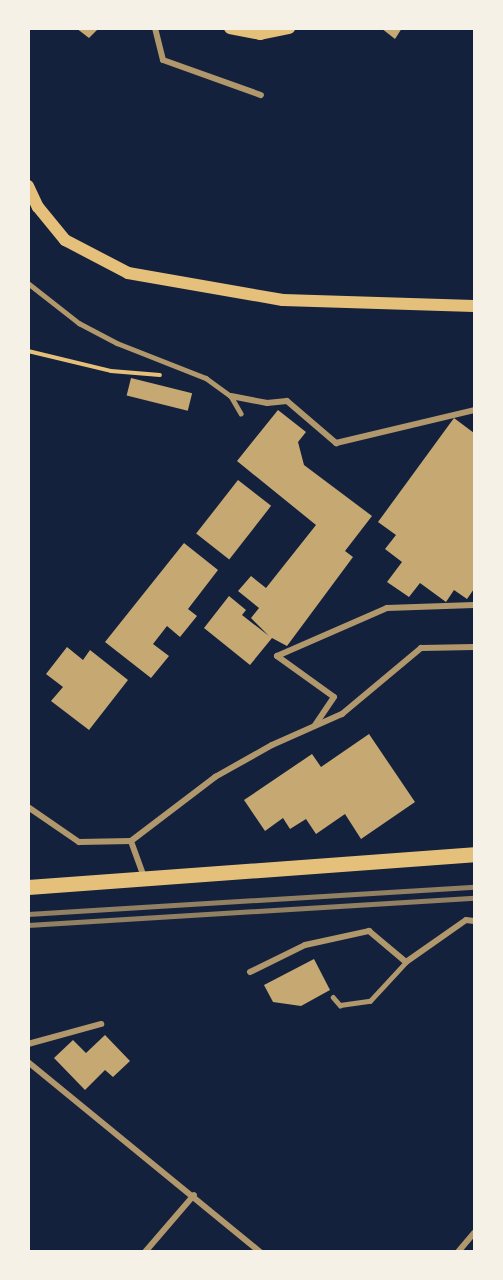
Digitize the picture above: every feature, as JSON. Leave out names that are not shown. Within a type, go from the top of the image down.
[{"type":"main road","points":[[231,28],[260,34],[289,28]]},
{"type":"main road","points":[[28,186],[38,207],[65,240],[128,273],[283,300],[474,306]]},
{"type":"main road","points":[[28,887],[144,877],[341,866],[474,854]]},
{"type":"street","points":[[155,28],[163,60],[261,95]]},
{"type":"street","points":[[231,396],[267,403],[287,401],[336,443],[474,410]]},
{"type":"street","points":[[315,726],[334,697],[277,656],[387,608],[474,605]]},
{"type":"street","points":[[28,807],[79,842],[131,841],[215,777],[342,714],[421,648],[474,646]]},
{"type":"street","points":[[131,841],[144,877]]},
{"type":"street","points":[[250,972],[305,945],[369,931],[406,962],[466,920],[474,921]]},
{"type":"street","points":[[28,1044],[101,1024]]},
{"type":"street","points":[[28,1062],[260,1251]]},
{"type":"street","points":[[145,1251],[194,1195]]},
{"type":"street","points":[[458,1251],[474,1233]]},
{"type":"lane","points":[[28,283],[79,323],[117,344],[206,378],[231,396],[241,413]]},
{"type":"lane","points":[[333,998],[340,1005],[370,1001],[406,962]]},
{"type":"path","points":[[28,351],[111,371],[170,376]]},
{"type":"building","points":[[76,28],[99,28],[89,38]]},
{"type":"building","points":[[381,28],[402,28],[395,39]]},
{"type":"building","points":[[131,378],[192,393],[188,411],[127,395]]},
{"type":"building","points":[[278,410],[306,432],[298,442],[304,465],[372,516],[345,551],[353,557],[287,646],[272,638],[250,665],[204,628],[229,596],[246,610],[242,615],[269,636],[251,618],[259,608],[238,591],[251,576],[266,588],[316,525],[237,461]]},
{"type":"building","points":[[454,418],[474,433],[474,589],[467,599],[454,590],[446,602],[420,583],[409,597],[387,582],[402,562],[385,549],[396,535],[378,522]]},
{"type":"building","points":[[238,480],[271,506],[229,559],[196,534]]},
{"type":"building","points":[[184,543],[218,570],[188,609],[197,616],[180,637],[167,626],[153,644],[169,656],[151,678],[105,642]]},
{"type":"building","points":[[67,647],[83,660],[90,650],[128,680],[89,730],[51,701],[63,687],[46,674]]},
{"type":"building","points":[[369,734],[415,802],[361,839],[345,814],[316,834],[306,819],[290,829],[283,818],[265,831],[244,800],[312,754],[321,767]]},
{"type":"building","points":[[314,959],[330,990],[301,1006],[273,1002],[264,985]]},
{"type":"building","points":[[105,1035],[130,1061],[113,1077],[105,1070],[85,1090],[54,1058],[73,1040],[86,1053]]},
{"type":"railway","points":[[28,914],[474,887]]},
{"type":"railway","points":[[28,925],[474,898]]}]
